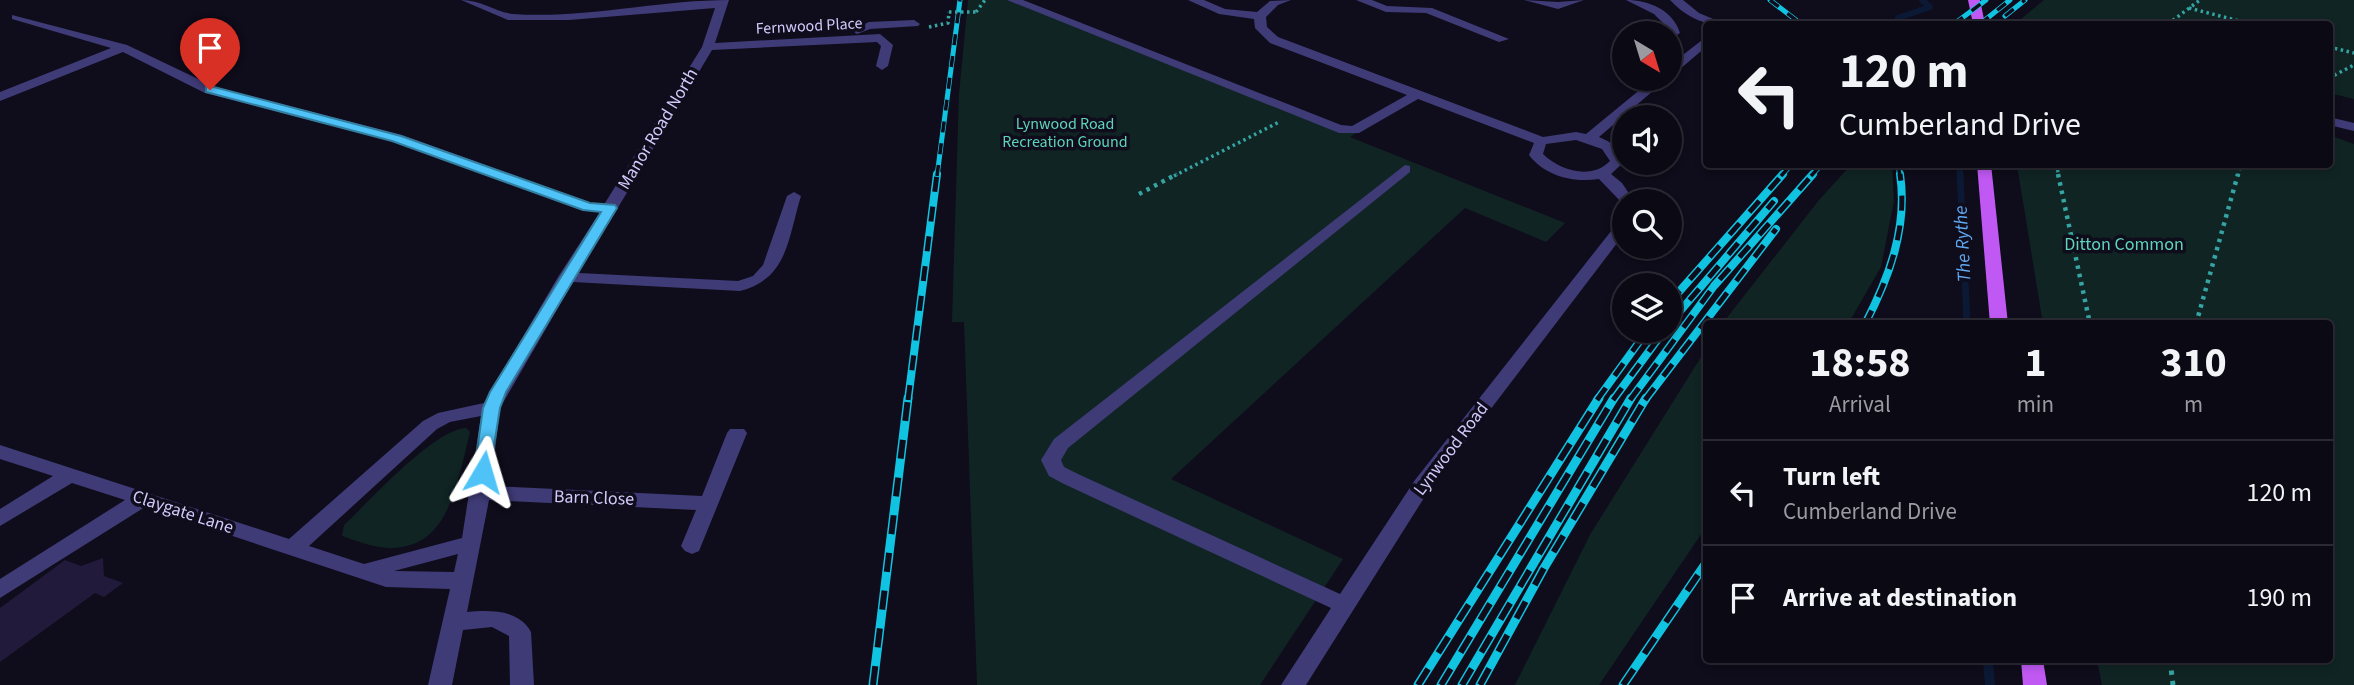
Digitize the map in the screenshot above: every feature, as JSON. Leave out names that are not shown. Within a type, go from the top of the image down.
[{"type":"main road","points":[[1974,0],[1978,21]]},
{"type":"main road","points":[[1984,168],[1999,320]]},
{"type":"main road","points":[[2032,663],[2035,685]]},
{"type":"street","points":[[467,0],[508,17],[569,17],[722,2]]},
{"type":"street","points":[[1013,0],[1339,129],[1354,130],[1416,95]]},
{"type":"street","points":[[1034,0],[1088,21]]},
{"type":"street","points":[[1194,0],[1223,12],[1260,16],[1274,3],[1285,0]]},
{"type":"street","points":[[1362,0],[1386,9],[1428,10],[1503,38]]},
{"type":"street","points":[[1530,0],[1558,6],[1578,0]]},
{"type":"street","points":[[1632,0],[1670,21]]},
{"type":"street","points":[[1676,0],[1695,15],[1711,21]]},
{"type":"street","name":"Manor Road North","points":[[440,685],[471,543],[491,408],[566,277],[611,208],[709,44],[722,2]]},
{"type":"street","points":[[1260,16],[1261,28],[1274,40],[1542,141],[1564,136],[1590,138],[1608,147],[1616,155],[1617,162],[1614,168],[1602,174],[1572,174],[1549,166],[1536,155],[1536,149],[1542,141]]},
{"type":"street","points":[[16,17],[123,48],[210,90],[397,138],[588,207],[611,208]]},
{"type":"street","points":[[709,44],[855,31],[869,26],[914,24]]},
{"type":"street","name":"Fernwood Place","points":[[709,44],[880,38],[887,45],[882,66]]},
{"type":"street","points":[[1682,62],[1703,44]]},
{"type":"street","points":[[0,97],[123,48]]},
{"type":"street","points":[[1682,51],[1692,54]]},
{"type":"street","points":[[1590,138],[1647,91]]},
{"type":"street","points":[[2333,122],[2354,127]]},
{"type":"street","points":[[1342,604],[1071,479],[1056,471],[1051,460],[1060,444],[1405,169]]},
{"type":"street","points":[[1602,174],[1619,189]]},
{"type":"street","points":[[566,277],[740,286],[759,279],[771,267],[794,196]]},
{"type":"street","name":"Lynwood Road","points":[[1293,685],[1342,604],[1422,485],[1612,240]]},
{"type":"street","points":[[293,548],[430,425],[445,417],[491,408]]},
{"type":"street","points":[[692,546],[737,433]]},
{"type":"street","name":"Claygate Lane","points":[[0,452],[366,570],[386,579],[463,580]]},
{"type":"street","points":[[0,519],[70,475]]},
{"type":"street","name":"Barn Close","points":[[480,493],[708,503]]},
{"type":"street","points":[[0,590],[142,499]]},
{"type":"street","points":[[366,570],[471,543]]},
{"type":"street","points":[[454,622],[495,618],[520,632],[522,685]]},
{"type":"path","points":[[948,23],[949,12],[976,12],[985,0]]},
{"type":"path","points":[[2172,21],[2200,0]]},
{"type":"path","points":[[2189,8],[2239,21]]},
{"type":"path","points":[[2333,48],[2354,53]]},
{"type":"path","points":[[2333,76],[2354,65]]},
{"type":"path","points":[[1139,194],[1298,113]]},
{"type":"path","points":[[2057,168],[2089,320]]},
{"type":"path","points":[[2197,320],[2240,168]]},
{"type":"path","points":[[2170,663],[2173,685]]},
{"type":"green space","name":"Lynwood Road Recreation Ground","points":[[968,0],[1018,0],[1357,133],[1350,137],[1565,223],[1546,242],[1465,208],[1171,479],[1343,559],[1260,685],[977,685],[964,322],[952,322],[959,94]]},
{"type":"green space","points":[[2044,0],[2354,0],[2354,99],[2333,94],[2333,21],[2019,21]]},
{"type":"green space","name":"Ditton Common","points":[[2333,136],[2354,144],[2354,685],[2102,685],[2098,663],[2333,663],[2333,320],[2042,320],[2017,168],[2333,168]]},
{"type":"green space","points":[[1848,168],[1892,168],[1894,201],[1881,267],[1850,320],[1725,320],[1819,200]]},
{"type":"green space","points":[[1703,354],[1703,531],[1599,685],[1515,685],[1591,533]]},
{"type":"green space","points":[[466,428],[470,432],[454,493],[436,528],[421,540],[403,547],[379,547],[342,536],[344,525],[402,468],[437,441]]},
{"type":"building","points":[[103,558],[104,576],[123,583],[104,597],[95,593],[0,662],[0,608],[65,560],[81,566]]},
{"type":"waterway","name":"The Rythe","points":[[1896,21],[1898,18],[1930,7],[1922,0]]},
{"type":"waterway","name":"The Rythe","points":[[1959,168],[1960,176]]},
{"type":"waterway","name":"The Rythe","points":[[1960,174],[1967,320]]},
{"type":"waterway","name":"The Rythe","points":[[1988,663],[1990,685]]},
{"type":"railway","points":[[937,176],[960,0]]},
{"type":"railway","points":[[1770,0],[1797,21]]},
{"type":"railway","points":[[1958,21],[1986,0]]},
{"type":"railway","points":[[1984,21],[2010,0]]},
{"type":"railway","points":[[2005,16],[2025,0]]},
{"type":"railway","points":[[1781,176],[1788,168]]},
{"type":"railway","points":[[1811,176],[1818,168]]},
{"type":"railway","points":[[1899,168],[1900,176]]},
{"type":"railway","points":[[908,400],[937,174]]},
{"type":"railway","points":[[1682,288],[1783,174]]},
{"type":"railway","points":[[1630,400],[1714,286],[1813,174]]},
{"type":"railway","points":[[1867,320],[1895,252],[1901,213],[1900,174]]},
{"type":"railway","points":[[1682,309],[1774,201]]},
{"type":"railway","points":[[1706,320],[1776,229]]},
{"type":"railway","points":[[1645,400],[1703,324]]},
{"type":"railway","points":[[1597,400],[1638,343]]},
{"type":"railway","points":[[1613,400],[1655,343]]},
{"type":"railway","points":[[873,685],[908,398]]},
{"type":"railway","points":[[1418,685],[1599,398]]},
{"type":"railway","points":[[1441,685],[1614,398]]},
{"type":"railway","points":[[1462,685],[1631,398]]},
{"type":"railway","points":[[1480,685],[1544,568],[1646,398]]},
{"type":"railway","points":[[1623,685],[1703,567]]},
{"type":"route","points":[[210,90],[397,138],[588,207],[611,208],[587,242],[498,392],[491,408],[483,472]]}]
